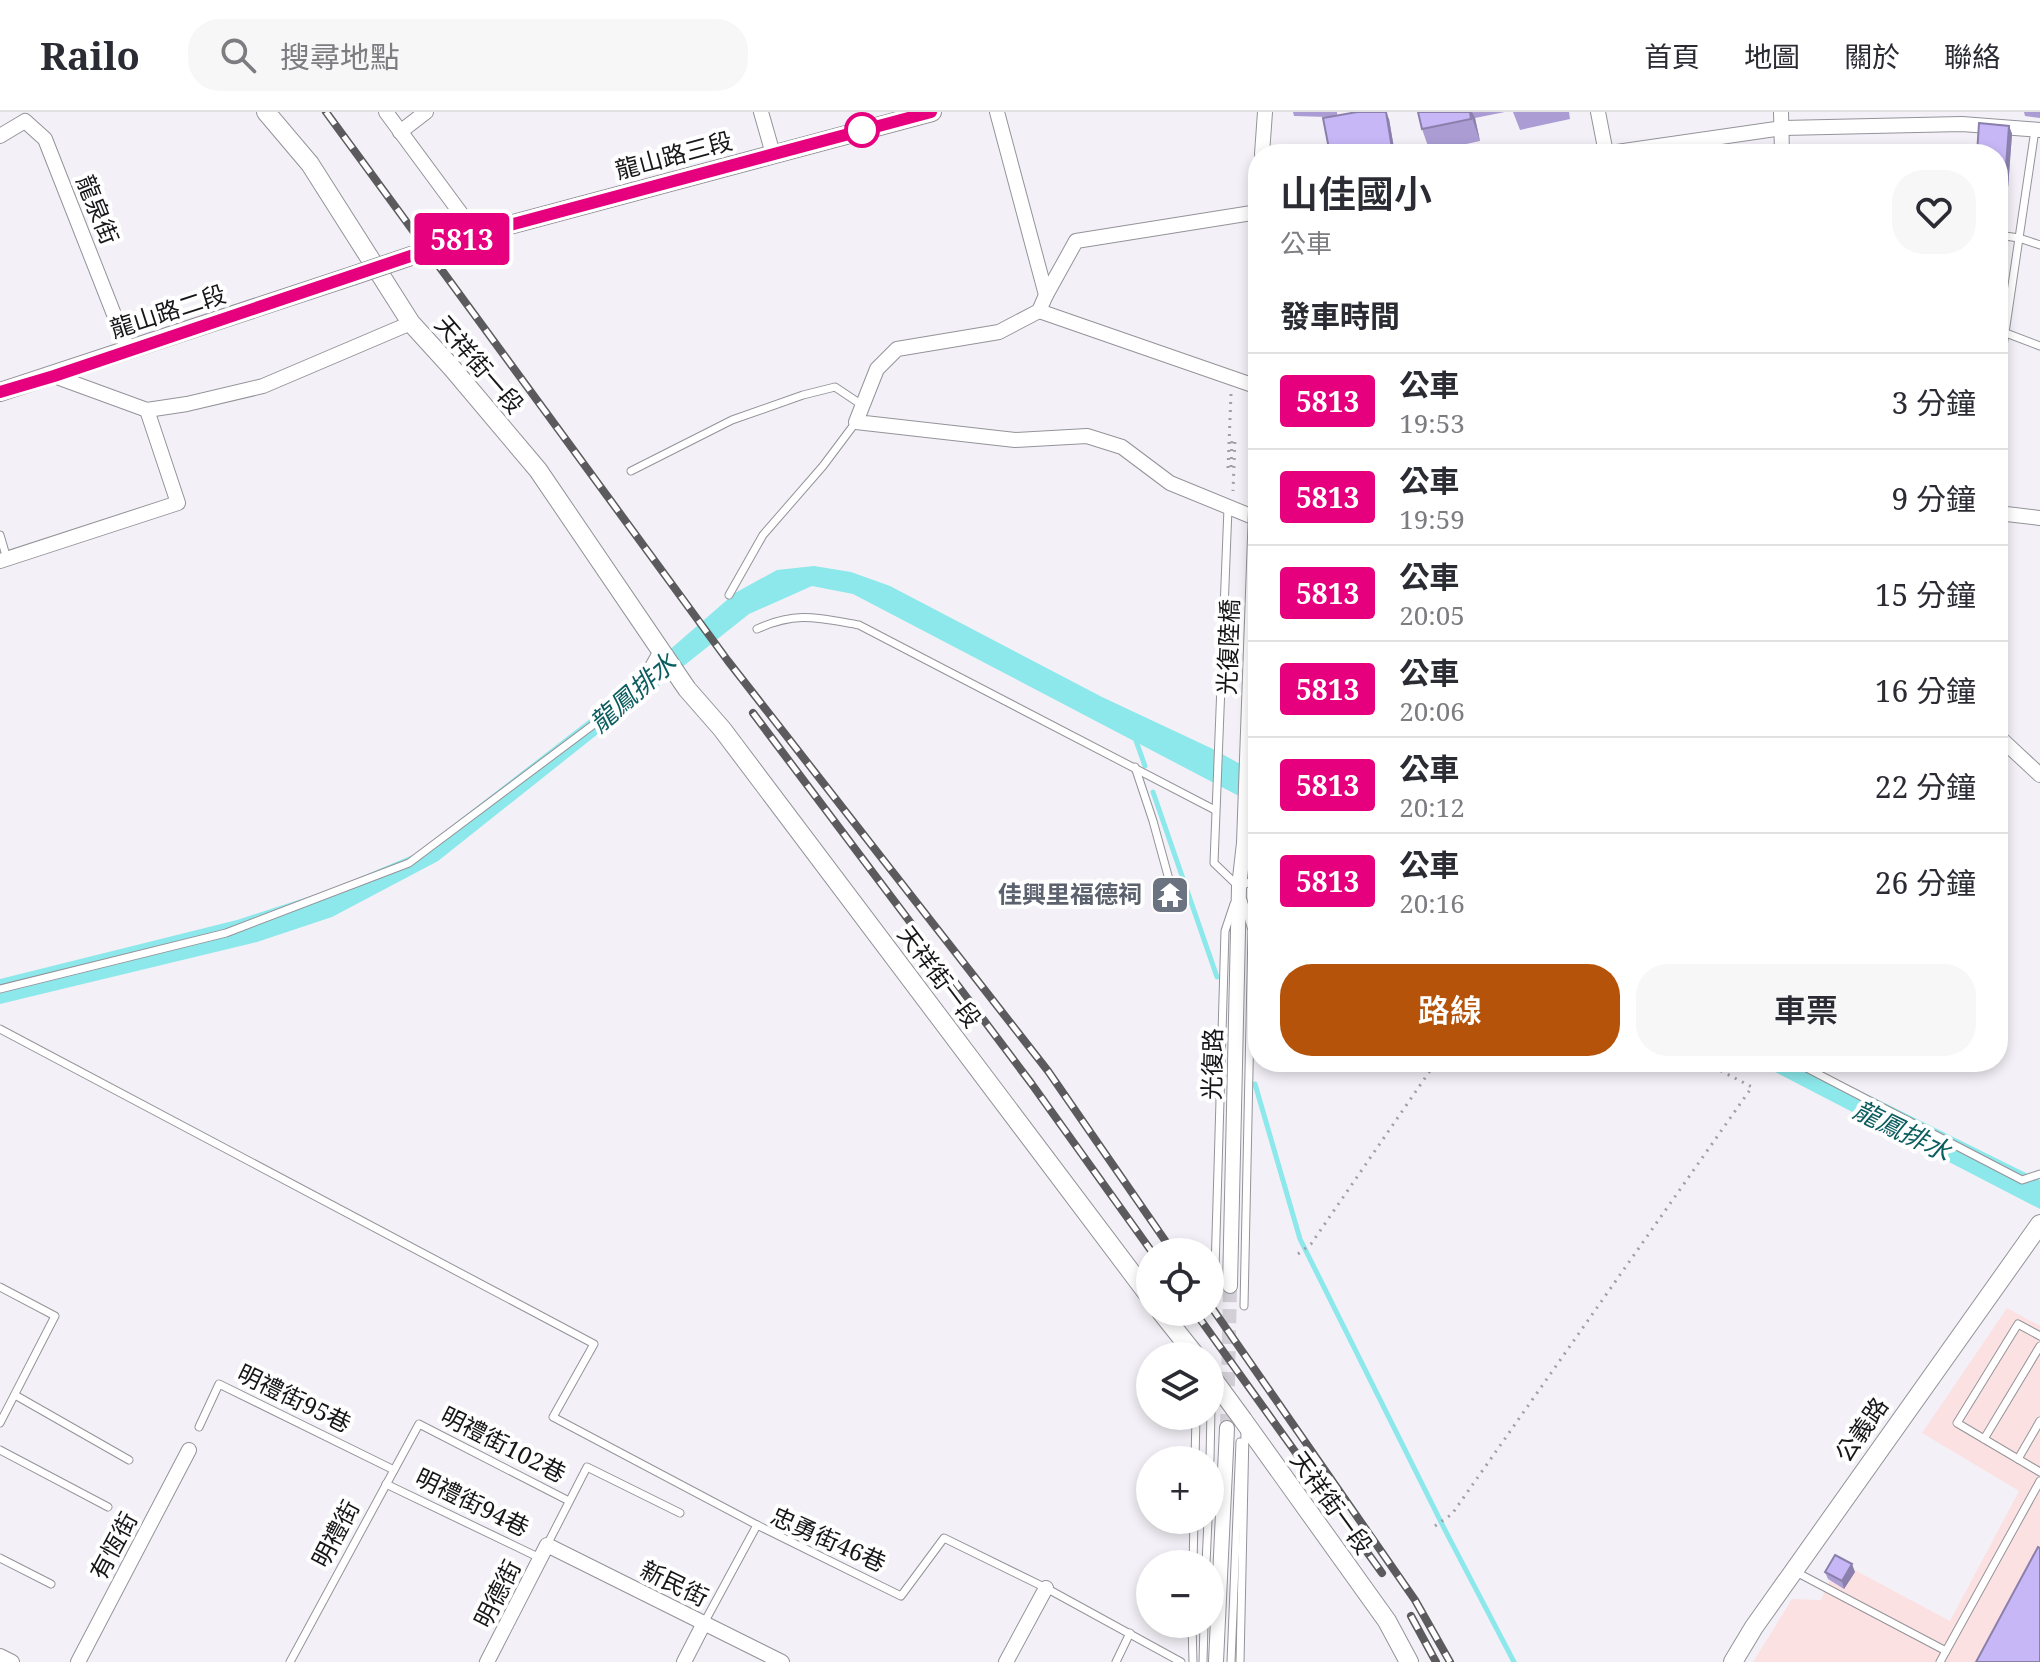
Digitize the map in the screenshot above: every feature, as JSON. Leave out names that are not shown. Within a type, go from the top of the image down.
[{"type":"street","name":"天祥街一段","points":[[266,112],[310,164],[411,323],[538,470],[687,689],[722,729],[1136,1278]]},
{"type":"street","points":[[386,112],[476,234]]},
{"type":"street","points":[[400,132],[426,112]]},
{"type":"street","points":[[761,112],[773,154]]},
{"type":"street","name":"龍山路三段","points":[[352,276],[476,234],[932,112]]},
{"type":"street","points":[[997,112],[1046,295]]},
{"type":"street","points":[[1263,144],[1265,112]]},
{"type":"street","points":[[1598,112],[1603,144]]},
{"type":"street","points":[[1781,112],[1782,144]]},
{"type":"street","name":"龍泉街","points":[[0,136],[25,121],[45,139],[128,350]]},
{"type":"street","points":[[1673,144],[1783,128],[1962,124],[2037,130]]},
{"type":"street","points":[[1248,214],[1076,241],[1039,311],[999,332],[897,349],[877,369],[856,422],[1015,440],[1087,436],[1122,447],[1170,483],[1248,514]]},
{"type":"street","name":"龍山路二段","points":[[0,392],[352,276]]},
{"type":"street","points":[[1039,311],[1248,384]]},
{"type":"street","points":[[54,376],[147,410],[263,386],[411,323]]},
{"type":"street","points":[[4,560],[178,503],[147,410]]},
{"type":"street","points":[[2008,514],[2040,518]]},
{"type":"street","name":"光復陸橋","points":[[1244,843],[1248,732]]},
{"type":"street","points":[[2008,745],[2040,775]]},
{"type":"street","name":"光復路","points":[[1230,1286],[1239,887],[1244,843]]},
{"type":"street","name":"公義路","points":[[1733,1662],[1794,1571],[2037,1231]]},
{"type":"street","points":[[1172,1326],[1185,1342]]},
{"type":"street","name":"天祥街一段","points":[[1224,1399],[1239,1424],[1387,1621],[1409,1662]]},
{"type":"street","points":[[1216,1662],[1239,1424]]},
{"type":"street","name":"有恆街","points":[[78,1662],[189,1450]]},
{"type":"street","name":"新民街","points":[[544,1552],[704,1623],[782,1662]]},
{"type":"street","name":"明德街","points":[[487,1662],[544,1552]]},
{"type":"street","points":[[1006,1662],[1046,1588]]},
{"type":"street","points":[[684,1662],[704,1623]]},
{"type":"street","points":[[0,1656],[12,1662]]},
{"type":"lane","points":[[2008,294],[2037,130]]},
{"type":"lane","points":[[2008,236],[2040,245]]},
{"type":"lane","points":[[2008,333],[2040,346]]},
{"type":"lane","points":[[631,471],[732,420],[803,395],[835,387],[862,406]]},
{"type":"lane","points":[[729,595],[763,535],[823,466],[856,422]]},
{"type":"lane","points":[[1230,506],[1214,863],[1239,887],[1248,917]]},
{"type":"lane","points":[[0,535],[4,560]]},
{"type":"lane","points":[[757,629],[780,619],[807,616],[859,625],[1215,810]]},
{"type":"lane","points":[[0,989],[226,933],[409,863],[605,716],[639,683],[660,647]]},
{"type":"lane","points":[[1135,767],[1170,883]]},
{"type":"lane","points":[[1216,1238],[1225,931],[1239,887],[1248,883]]},
{"type":"lane","points":[[0,1029],[594,1344],[553,1417],[757,1525]]},
{"type":"lane","points":[[1244,1306],[1249,1072]]},
{"type":"lane","points":[[1814,1072],[2022,1180],[2040,1174]]},
{"type":"lane","points":[[0,1287],[55,1316],[0,1423]]},
{"type":"lane","points":[[2040,1336],[2018,1324],[1957,1423],[2040,1472]]},
{"type":"lane","points":[[1984,1439],[2040,1346]]},
{"type":"lane","name":"明禮街95巷","points":[[199,1427],[219,1384],[394,1470]]},
{"type":"lane","points":[[15,1395],[129,1460]]},
{"type":"lane","points":[[2018,1459],[2040,1421]]},
{"type":"lane","name":"明禮街","points":[[290,1662],[419,1424]]},
{"type":"lane","name":"明禮街102巷","points":[[419,1424],[569,1501]]},
{"type":"lane","points":[[1239,1424],[1240,1662]]},
{"type":"lane","points":[[1231,1662],[1240,1442]]},
{"type":"lane","points":[[0,1450],[108,1507]]},
{"type":"lane","points":[[544,1552],[587,1467],[680,1513]]},
{"type":"lane","points":[[1940,1662],[2040,1481]]},
{"type":"lane","name":"明禮街94巷","points":[[386,1484],[544,1552]]},
{"type":"lane","name":"忠勇街46巷","points":[[704,1623],[757,1525],[901,1596],[944,1538],[1046,1588]]},
{"type":"lane","points":[[0,1558],[51,1584]]},
{"type":"lane","points":[[1794,1571],[1946,1651]]},
{"type":"lane","points":[[1046,1588],[1181,1662]]},
{"type":"lane","points":[[1116,1662],[1130,1633]]},
{"type":"lane","points":[[1192,1638],[1193,1662]]},
{"type":"lane","points":[[1203,1662],[1204,1638]]},
{"type":"path","points":[[1230,506],[1235,440],[1232,440],[1231,469],[1228,469],[1232,378]]},
{"type":"path","points":[[1298,1254],[1311,1244],[1429,1072]]},
{"type":"path","points":[[1435,1526],[1447,1518],[1752,1087],[1723,1072]]},
{"type":"shaded area","points":[[2007,1308],[2040,1326],[2040,1662],[1753,1662],[1792,1599],[1821,1600],[1838,1561],[1950,1621],[2019,1491],[1922,1433]]},
{"type":"water","name":"龍鳳排水","points":[[814,566],[851,572],[890,586],[1102,697],[1248,768],[1248,801],[853,594],[812,586],[749,614],[438,861],[332,917],[257,942],[0,1004],[0,979],[237,920],[332,889],[415,854],[590,719],[735,593],[777,570]]},
{"type":"water","name":"龍鳳排水","points":[[1775,1072],[1822,1072],[2040,1180],[2040,1209]]},
{"type":"building","points":[[1357,112],[1386,112],[1391,144],[1328,144],[1323,118]]},
{"type":"building","points":[[1418,112],[1470,112],[1471,119],[1422,129]]},
{"type":"building","points":[[1979,123],[2009,126],[2008,144],[1978,144]]},
{"type":"building","points":[[2038,1547],[2040,1662],[1976,1662]]},
{"type":"building","points":[[1835,1555],[1852,1564],[1842,1581],[1825,1572]]},
{"type":"waterway","points":[[1135,738],[1145,766]]},
{"type":"waterway","points":[[1153,792],[1217,977]]},
{"type":"waterway","points":[[1255,1084],[1300,1239],[1514,1662]]},
{"type":"tunnel","points":[[1227,1428],[1230,1286]]},
{"type":"railway","points":[[326,112],[728,661],[1048,1071],[1163,1238]]},
{"type":"railway","points":[[753,713],[1031,1083],[1142,1238]]},
{"type":"railway","points":[[1224,1325],[1415,1600],[1450,1662]]},
{"type":"railway","points":[[1205,1326],[1382,1573]]},
{"type":"railway","points":[[1411,1616],[1436,1662]]},
{"type":"bus line","name":"5813","points":[[0,392],[476,234],[931,112]]},
{"type":"place","name":"佳興里福德祠","points":[[1170,895]]}]
